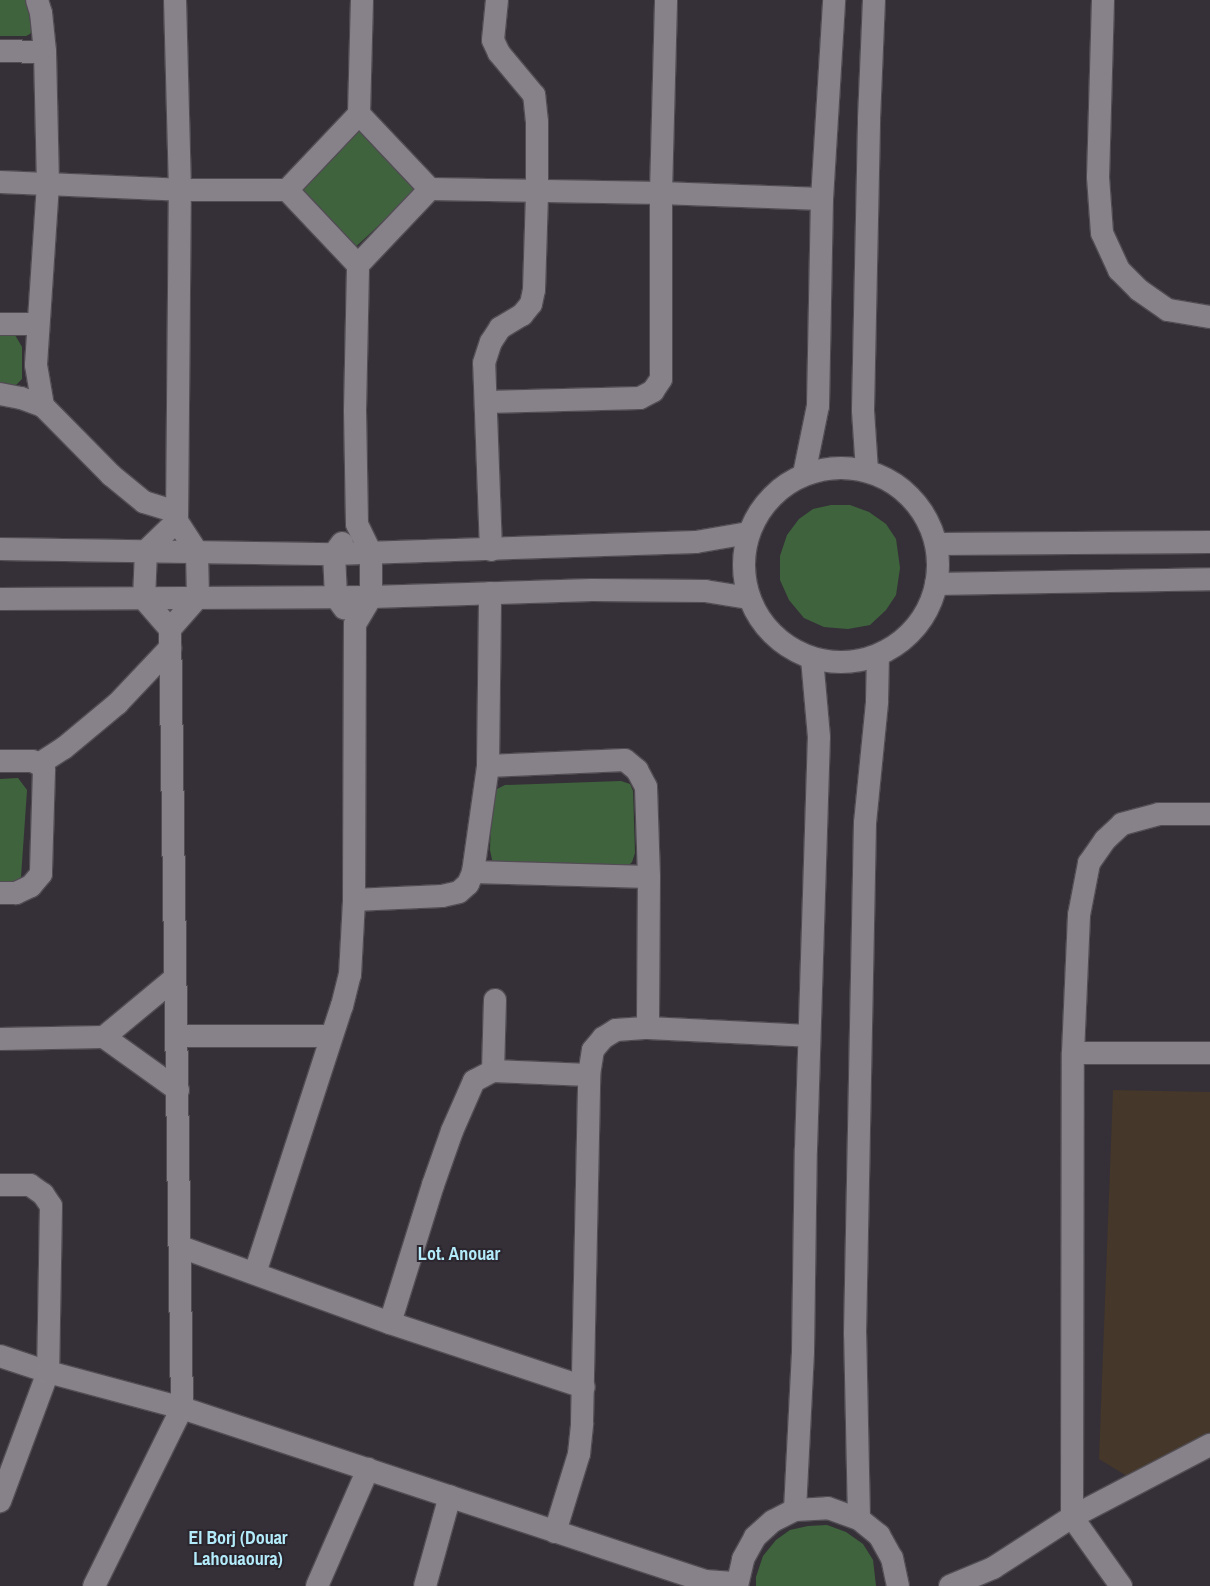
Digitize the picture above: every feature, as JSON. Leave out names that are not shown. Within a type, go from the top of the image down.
[{"type":"street","points":[[37,0],[41,13],[45,52],[48,184],[37,324],[36,365],[43,406]]},
{"type":"street","points":[[38,764],[64,748],[118,703],[170,639],[198,597],[196,552],[177,517],[180,190],[175,0]]},
{"type":"street","points":[[0,182],[180,190],[287,190],[359,114],[362,0]]},
{"type":"street","points":[[491,550],[487,402],[484,363],[491,342],[500,328],[522,315],[531,304],[534,290],[537,192],[537,122],[534,95],[499,53],[493,40],[496,0]]},
{"type":"street","points":[[487,402],[640,398],[653,391],[661,379],[661,193],[666,0]]},
{"type":"street","points":[[804,474],[818,406],[822,199],[834,0]]},
{"type":"street","points":[[867,471],[863,410],[869,119],[874,0]]},
{"type":"street","points":[[1103,0],[1098,177],[1102,234],[1119,270],[1139,290],[1168,310],[1210,317]]},
{"type":"street","points":[[0,51],[45,52]]},
{"type":"street","points":[[359,114],[430,189],[661,193],[822,199]]},
{"type":"street","points":[[254,1273],[350,975],[354,900],[355,624],[372,597],[371,553],[358,524],[355,412],[358,265],[430,189]]},
{"type":"street","points":[[287,190],[358,265]]},
{"type":"street","points":[[0,324],[37,324]]},
{"type":"street","points":[[0,394],[20,398],[43,406],[111,475],[144,502],[177,517]]},
{"type":"street","points":[[846,467],[867,471],[887,478],[904,490],[918,506],[929,524],[936,544],[938,564],[936,584],[925,614],[915,627],[904,639],[878,656],[845,663],[812,658],[785,646],[763,625],[749,598],[743,566],[748,533],[761,508],[780,488],[804,474],[824,468],[846,467]]},
{"type":"street","points":[[94,1586],[182,1408],[181,1247],[170,639],[144,599],[146,550],[177,517]]},
{"type":"street","points":[[355,624],[336,597],[334,554],[358,524]]},
{"type":"street","points":[[0,549],[334,554],[696,542],[748,533]]},
{"type":"street","points":[[936,544],[1210,542]]},
{"type":"street","points":[[936,584],[1210,579]]},
{"type":"street","points":[[0,600],[372,597],[592,590],[705,591],[749,598]]},
{"type":"street","points":[[354,900],[442,896],[459,892],[468,884],[473,872],[488,766],[490,593]]},
{"type":"street","points":[[859,1519],[855,1334],[865,832],[877,702],[878,656]]},
{"type":"street","points":[[795,1510],[803,1352],[809,1036],[819,737],[812,658]]},
{"type":"street","points":[[488,766],[625,760],[637,770],[646,787],[649,876],[648,1028]]},
{"type":"street","points":[[0,761],[32,761],[44,770],[42,874],[31,886],[16,893],[0,893]]},
{"type":"street","points":[[1121,1586],[1072,1517],[1073,1053],[1080,915],[1089,863],[1105,840],[1122,824],[1159,814],[1210,814]]},
{"type":"street","points":[[473,872],[649,876]]},
{"type":"street","points":[[104,1037],[175,978]]},
{"type":"street","points":[[493,1071],[495,1000]]},
{"type":"street","points":[[555,1532],[579,1454],[584,1387],[584,1257],[589,1075],[593,1050],[603,1038],[616,1030],[648,1028],[809,1036]]},
{"type":"street","points":[[176,1036],[331,1036]]},
{"type":"street","points":[[0,1039],[104,1037],[178,1090]]},
{"type":"street","points":[[1073,1053],[1210,1053]]},
{"type":"street","points":[[390,1323],[452,1131],[474,1081],[482,1075],[493,1071],[589,1075]]},
{"type":"street","points":[[0,1185],[30,1185],[43,1194],[51,1206],[48,1372],[0,1502]]},
{"type":"street","points":[[181,1247],[390,1323],[584,1387]]},
{"type":"street","points":[[0,1356],[48,1372],[182,1408],[450,1496],[704,1584],[737,1584],[742,1559],[755,1537],[773,1520],[795,1510],[828,1508],[859,1519],[879,1535],[892,1558],[898,1586]]},
{"type":"street","points":[[950,1586],[993,1568],[1072,1517],[1210,1445]]},
{"type":"street","points":[[317,1586],[368,1469]]},
{"type":"street","points":[[430,1584],[450,1496]]},
{"type":"shaded area","points":[[1113,1090],[1210,1092],[1210,1436],[1135,1481],[1099,1459]]},
{"type":"green space","points":[[0,0],[30,0],[34,28],[30,34],[26,36],[0,36]]},
{"type":"green space","points":[[360,128],[417,189],[354,248],[297,187]]},
{"type":"green space","points":[[0,334],[15,335],[22,347],[22,379],[16,385],[8,387],[0,387]]},
{"type":"green space","points":[[831,505],[850,505],[869,512],[886,524],[896,539],[900,568],[896,595],[886,610],[870,625],[848,629],[824,627],[804,618],[789,600],[780,580],[780,556],[787,535],[799,519],[813,509]]},
{"type":"green space","points":[[18,778],[27,790],[21,877],[14,882],[0,885],[0,779]]},
{"type":"green space","points":[[621,781],[630,784],[633,791],[635,853],[632,862],[627,867],[493,864],[490,850],[492,797],[497,789],[505,785]]},
{"type":"green space","points":[[827,1525],[846,1532],[863,1544],[873,1560],[876,1586],[756,1586],[756,1577],[763,1556],[776,1540],[790,1530],[808,1526]]},
{"type":"district","name":"Lot. Anouar","points":[[459,1254]]},
{"type":"district","name":"El Borj (Douar Lahouaoura)","points":[[238,1549]]}]
